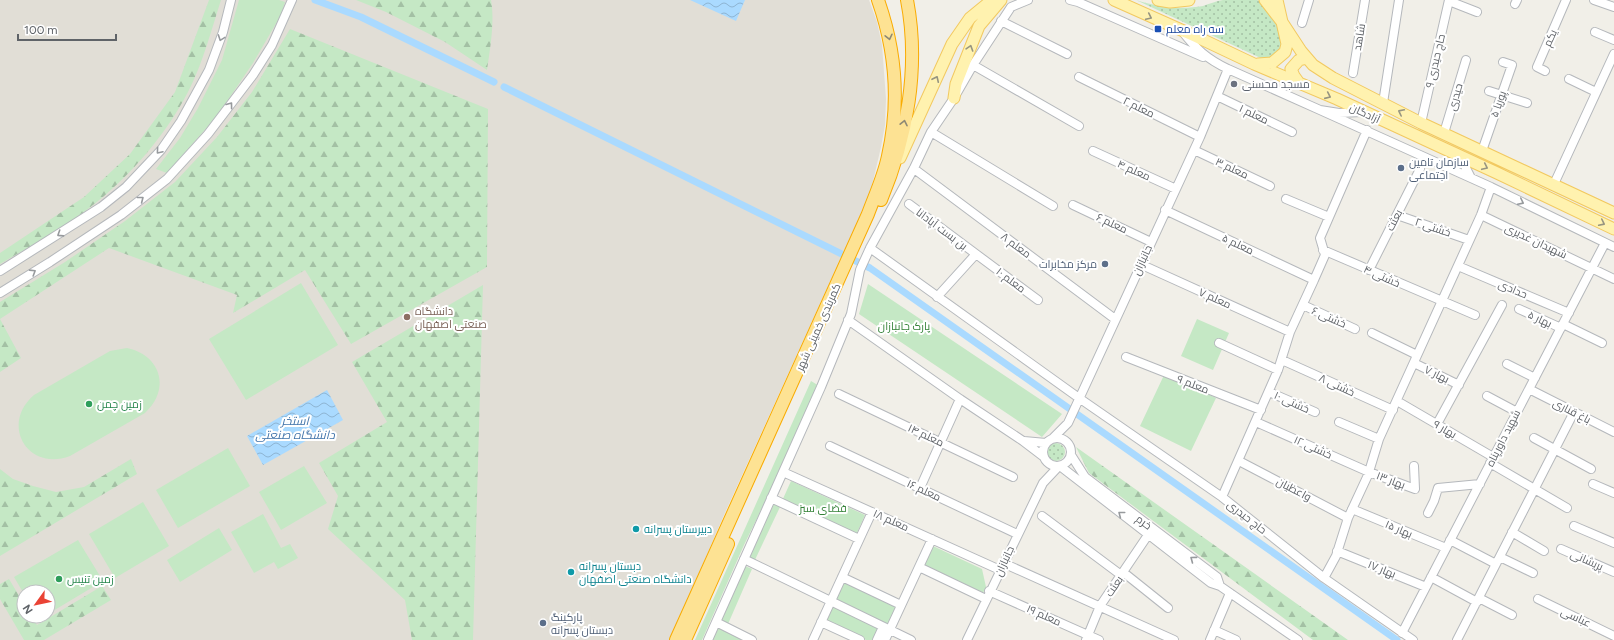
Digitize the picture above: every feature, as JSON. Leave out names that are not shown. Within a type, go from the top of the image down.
[{"type":"highway","name":"کمربندی خمینی شهر","points":[[862,251],[868,214],[888,157],[895,115],[896,86],[893,54],[885,19],[878,0]]},
{"type":"highway","name":"کمربندی خمینی شهر","points":[[676,640],[835,298],[862,251],[890,178],[908,102],[913,68],[910,17],[906,0]]},
{"type":"highway","name":"کمربندی خمینی شهر","points":[[685,640],[835,298]]},
{"type":"main road","points":[[890,178],[952,44],[970,18],[992,0]]},
{"type":"main road","points":[[954,98],[956,84],[979,26],[1001,0]]},
{"type":"main road","name":"آزادگان","points":[[1114,0],[1254,64],[1299,82],[1614,229]]},
{"type":"main road","points":[[1158,0],[1170,2],[1189,0]]},
{"type":"main road","name":"آزادگان","points":[[1265,0],[1313,65],[1333,78],[1425,124],[1614,212]]},
{"type":"main road","points":[[1254,64],[1272,63],[1285,52],[1287,44],[1277,0]]},
{"type":"main road","points":[[1299,82],[1291,69],[1299,60],[1307,58]]},
{"type":"main road","points":[[1388,123],[1396,124],[1431,138],[1435,133],[1425,124]]},
{"type":"street","points":[[0,271],[101,207],[126,187],[161,150],[181,121],[209,70],[223,32],[231,0]]},
{"type":"street","points":[[708,640],[821,387],[848,320],[860,270],[862,251],[914,168],[932,132],[1001,21],[1011,7],[1028,0]]},
{"type":"street","points":[[1070,0],[1078,2],[1367,130],[1491,187],[1614,247]]},
{"type":"street","points":[[1302,24],[1309,0]]},
{"type":"street","name":"شاهد","points":[[1352,73],[1364,0]]},
{"type":"street","points":[[1383,103],[1399,0]]},
{"type":"street","name":"یکم","points":[[1545,71],[1537,67],[1566,0]]},
{"type":"street","points":[[1594,0],[1614,7]]},
{"type":"street","points":[[1449,1],[1476,12]]},
{"type":"street","name":"حاج حیدری ۹","points":[[1425,124],[1449,1]]},
{"type":"street","points":[[0,293],[121,215],[167,179],[208,134],[253,75],[272,46],[291,3]]},
{"type":"street","points":[[1001,21],[1068,54]]},
{"type":"street","points":[[1181,30],[1193,46],[1213,62]]},
{"type":"street","points":[[1595,32],[1614,40]]},
{"type":"street","points":[[1554,184],[1614,54]]},
{"type":"street","name":"حیدری","points":[[1444,133],[1466,60]]},
{"type":"street","name":"پوریا ۵","points":[[1482,151],[1512,65],[1503,62]]},
{"type":"street","points":[[973,65],[1079,126]]},
{"type":"street","name":"جانبازان","points":[[1068,423],[1140,264],[1200,137],[1228,69]]},
{"type":"street","name":"معلم ۲","points":[[1079,77],[1200,137]]},
{"type":"street","points":[[1569,79],[1596,92]]},
{"type":"street","points":[[1489,91],[1527,103]]},
{"type":"street","name":"معلم ۱","points":[[1217,96],[1292,132]]},
{"type":"street","points":[[1320,110],[1338,113],[1362,112]]},
{"type":"street","points":[[1222,498],[1269,392],[1282,360],[1290,332],[1325,255],[1320,238],[1367,130]]},
{"type":"street","points":[[932,132],[1053,206]]},
{"type":"street","name":"معلم ۳","points":[[1194,150],[1270,186]]},
{"type":"street","name":"معلم ۴","points":[[1093,151],[1176,189]]},
{"type":"street","points":[[1460,156],[1471,178]]},
{"type":"street","name":"بعثت","points":[[1369,270],[1420,169]]},
{"type":"street","name":"معلم ۸","points":[[918,171],[1115,319]]},
{"type":"street","points":[[1324,578],[1337,551],[1348,518],[1369,472],[1392,410],[1458,266],[1491,187]]},
{"type":"street","points":[[1286,199],[1329,217]]},
{"type":"street","name":"بن بست آپادانا","points":[[909,204],[984,260]]},
{"type":"street","name":"معلم ۶","points":[[1073,205],[1151,242]]},
{"type":"street","name":"معلم ۵","points":[[1166,210],[1313,279]]},
{"type":"street","name":"خشتی ۲","points":[[1397,214],[1469,240]]},
{"type":"street","name":"شهیدان غدیری","points":[[1480,215],[1614,279]]},
{"type":"street","name":"شهید داورپناه","points":[[1402,633],[1605,243]]},
{"type":"street","name":"خشتی ۴","points":[[1323,250],[1441,302]]},
{"type":"street","name":"حاج حیدری","points":[[862,251],[937,297],[1222,498],[1324,578],[1413,640]]},
{"type":"street","points":[[937,297],[976,254]]},
{"type":"street","name":"معلم ۱۰","points":[[984,260],[1038,300]]},
{"type":"street","name":"معلم ۷","points":[[1140,264],[1290,332]]},
{"type":"street","name":"حدادی","points":[[1458,266],[1569,313]]},
{"type":"street","points":[[1441,302],[1475,315]]},
{"type":"street","name":"خشتی ۶","points":[[1302,305],[1355,329]]},
{"type":"street","points":[[1437,424],[1502,305]]},
{"type":"street","name":"بهار ۵","points":[[1519,309],[1602,343]]},
{"type":"street","points":[[848,320],[960,399],[1023,441],[1044,458],[1050,465],[1059,466]]},
{"type":"street","points":[[1372,333],[1416,359]]},
{"type":"street","points":[[1219,343],[1278,370]]},
{"type":"street","name":"معلم ۹","points":[[1126,357],[1261,410]]},
{"type":"street","name":"بهار ۷","points":[[1416,359],[1459,384]]},
{"type":"street","name":"خشتی ۸","points":[[1282,360],[1392,410]]},
{"type":"street","points":[[1508,364],[1534,378]]},
{"type":"street","name":"باغ قناری","points":[[1529,389],[1614,432]]},
{"type":"street","name":"خشتی ۱۰","points":[[1269,392],[1315,412]]},
{"type":"street","name":"معلم ۱۴","points":[[839,394],[1013,477]]},
{"type":"street","points":[[1487,396],[1517,412]]},
{"type":"street","points":[[920,488],[960,399]]},
{"type":"street","name":"بهار ۹","points":[[1397,401],[1437,424],[1534,489],[1567,508]]},
{"type":"street","points":[[1457,640],[1574,412]]},
{"type":"street","name":"خشتی ۱۲","points":[[1256,422],[1369,472]]},
{"type":"street","points":[[1339,422],[1380,439]]},
{"type":"street","points":[[1043,482],[1044,447],[1068,423]]},
{"type":"street","points":[[1043,482],[1059,466],[1067,463],[1071,455],[1068,423]]},
{"type":"street","points":[[1023,441],[1049,441],[1059,438],[1064,440],[1070,446]]},
{"type":"street","points":[[1534,438],[1591,469]]},
{"type":"street","name":"معلم ۱۶","points":[[830,446],[1016,534]]},
{"type":"street","name":"خرم","points":[[1071,455],[1083,480],[1148,535],[1211,583],[1220,586],[1298,640]]},
{"type":"street","name":"واعظیان","points":[[1239,461],[1348,518]]},
{"type":"street","name":"خرم","points":[[1059,466],[1083,480],[1217,577],[1220,586]]},
{"type":"street","name":"بهار ۱۳","points":[[1369,472],[1415,489],[1414,466]]},
{"type":"street","name":"معلم ۱۸","points":[[783,472],[932,539],[1100,606],[1174,640]]},
{"type":"street","name":"جانبازان","points":[[966,640],[1016,534],[1043,482]]},
{"type":"street","points":[[1428,513],[1438,488],[1480,484]]},
{"type":"street","points":[[1594,484],[1614,493]]},
{"type":"street","points":[[771,498],[859,539]]},
{"type":"street","name":"بهار ۱۵","points":[[1352,509],[1446,548]]},
{"type":"street","points":[[813,640],[872,512]]},
{"type":"street","points":[[1042,516],[1168,608]]},
{"type":"street","points":[[1574,526],[1614,543]]},
{"type":"street","points":[[1512,532],[1544,551]]},
{"type":"street","name":"بعثت","points":[[1087,637],[1100,606],[1148,535]]},
{"type":"street","points":[[877,640],[901,605],[932,539]]},
{"type":"street","points":[[1450,540],[1533,573]]},
{"type":"street","name":"پریشانی","points":[[1560,549],[1614,572]]},
{"type":"street","name":"بهار ۱۷","points":[[1337,551],[1426,587]]},
{"type":"street","points":[[744,559],[911,640]]},
{"type":"street","points":[[919,567],[986,599]]},
{"type":"street","points":[[842,577],[901,605]]},
{"type":"street","points":[[1431,577],[1512,615]]},
{"type":"street","name":"معلم ۱۹","points":[[989,591],[1087,637],[1099,640]]},
{"type":"street","points":[[1210,640],[1230,593]]},
{"type":"street","name":"عباسی","points":[[1538,599],[1614,636]]},
{"type":"street","points":[[716,622],[752,640]]},
{"type":"street","points":[[821,622],[860,640]]},
{"type":"street","points":[[885,640],[886,628]]},
{"type":"street","points":[[1214,630],[1236,640]]},
{"type":"shaded area","name":"دانشگاه صنعتی اصفهان","points":[[0,0],[869,0],[877,22],[882,45],[886,99],[885,125],[870,194],[724,515],[670,640],[0,640]]},
{"type":"green space","points":[[209,0],[221,0],[198,70],[178,110],[154,144],[127,175],[80,215],[0,264],[0,253],[84,197],[130,154],[175,92]]},
{"type":"green space","points":[[239,0],[279,0],[285,2],[281,15],[253,63],[217,116],[167,173],[156,169],[180,138],[198,108],[222,60]]},
{"type":"green space","points":[[356,0],[491,0],[491,44],[487,70],[445,42],[386,12]]},
{"type":"green space","points":[[1136,0],[1161,6],[1186,8],[1203,6],[1223,0],[1257,0],[1261,2],[1269,11],[1276,24],[1281,45],[1274,55],[1265,60]]},
{"type":"green space","points":[[290,29],[488,109],[487,267],[351,344],[305,270],[233,313],[237,295],[109,248],[0,319],[0,302],[65,262],[125,221],[175,182],[217,137],[252,92]]},
{"type":"green space","points":[[301,283],[338,345],[246,400],[209,339]]},
{"type":"green space","name":"پارک جانبازان","points":[[868,284],[1062,414],[1042,437],[859,314]]},
{"type":"green space","points":[[483,285],[473,640],[412,640],[405,600],[328,529],[338,496],[319,463],[387,422],[352,362]]},
{"type":"green space","points":[[0,319],[21,358],[0,372]]},
{"type":"green space","points":[[1197,319],[1229,333],[1213,370],[1181,356]]},
{"type":"green space","name":"زمین چمن","points":[[127,348],[139,352],[148,358],[154,365],[158,374],[160,384],[158,394],[153,404],[145,413],[70,456],[55,459],[41,457],[31,451],[23,442],[19,431],[19,419],[24,407],[34,395],[110,351]]},
{"type":"green space","points":[[1165,373],[1216,398],[1191,451],[1140,426]]},
{"type":"green space","name":"فضای سبز","points":[[811,381],[821,387],[744,545],[702,640],[695,640]]},
{"type":"green space","points":[[1056,443],[1062,446],[1065,452],[1062,458],[1056,461],[1050,458],[1047,452],[1050,446]]},
{"type":"green space","points":[[1076,447],[1348,640],[1313,640],[1089,473]]},
{"type":"green space","points":[[228,448],[250,486],[178,528],[156,490]]},
{"type":"green space","points":[[131,459],[137,474],[0,556],[0,469],[13,479],[56,492],[84,487]]},
{"type":"green space","points":[[304,466],[327,503],[281,530],[259,492]]},
{"type":"green space","name":"فضای سبز","points":[[791,481],[865,515],[856,535],[782,501]]},
{"type":"green space","points":[[143,502],[169,546],[115,578],[89,534]]},
{"type":"green space","name":"فضای سبز","points":[[774,504],[780,507],[754,562],[747,558]]},
{"type":"green space","points":[[263,514],[281,548],[290,544],[298,558],[278,569],[274,562],[254,573],[231,532]]},
{"type":"green space","points":[[219,528],[232,550],[180,582],[167,560]]},
{"type":"green space","name":"زمین تنیس","points":[[78,540],[103,581],[56,609],[56,584],[18,584],[14,577]]},
{"type":"green space","points":[[933,546],[982,569],[986,587],[983,593],[924,565]]},
{"type":"green space","points":[[745,566],[752,569],[728,624],[720,620]]},
{"type":"green space","points":[[9,579],[16,591],[16,624],[56,624],[56,614],[102,586],[111,600],[44,640],[24,640],[0,599],[0,584]]},
{"type":"green space","points":[[843,582],[897,607],[889,625],[835,599]]},
{"type":"green space","points":[[832,605],[879,627],[872,640],[866,640],[824,621]]},
{"type":"green space","points":[[718,627],[745,640],[712,640]]},
{"type":"water","points":[[690,0],[745,0],[736,21]]},
{"type":"water","name":"استخر دانشگاه صنعتی","points":[[327,390],[343,420],[263,465],[247,436]]},
{"type":"waterway","points":[[315,0],[361,17],[494,82]]},
{"type":"waterway","points":[[504,87],[870,268],[1397,640]]},
{"type":"place","name":"سه راه معلم","points":[[1158,29]]},
{"type":"place","name":"مسجد محسنی","points":[[1234,84]]},
{"type":"place","name":"سازمان تامین اجتماعی","points":[[1401,168]]},
{"type":"place","name":"مرکز مخابرات","points":[[1105,264]]},
{"type":"place","name":"دانشگاه صنعتی اصفهان","points":[[407,317]]},
{"type":"place","name":"زمین چمن","points":[[89,404]]},
{"type":"place","name":"دبیرستان پسرانه","points":[[636,529]]},
{"type":"place","name":"دبستان پسرانه دانشگاه صنعتی اصفهان","points":[[571,572]]},
{"type":"place","name":"زمین تنیس","points":[[59,579]]},
{"type":"place","name":"پارکینگ دبستان پسرانه","points":[[543,623]]}]
